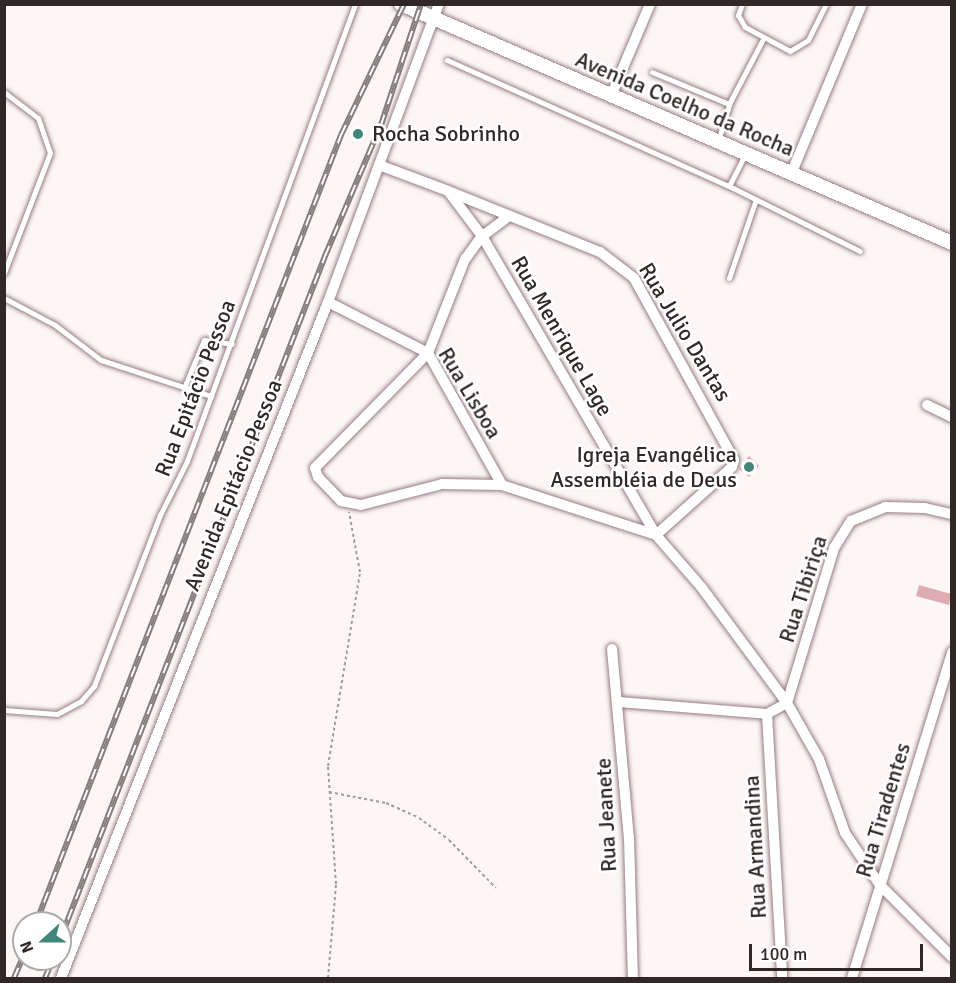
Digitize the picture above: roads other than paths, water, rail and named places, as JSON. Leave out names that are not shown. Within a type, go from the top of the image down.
[{"type":"main road","name":"Avenida Coelho da Rocha","points":[[401,4],[951,243]]},
{"type":"street","name":"Avenida Epitácio Pessoa","points":[[61,978],[328,302],[439,4]]},
{"type":"street","points":[[611,96],[650,4]]},
{"type":"street","points":[[792,172],[862,4]]},
{"type":"street","name":"Rua Julio Dantas","points":[[379,165],[620,262],[647,298],[733,454],[732,467],[656,535]]},
{"type":"street","name":"Rua Menrique Lage","points":[[448,191],[482,236],[656,535],[702,588],[787,703],[819,759],[845,833],[880,885],[951,957]]},
{"type":"street","points":[[509,216],[482,236],[465,259],[428,353],[315,468],[322,483],[347,504],[376,502],[442,484],[502,485],[656,535]]},
{"type":"street","name":"Rua Lisboa","points":[[328,302],[428,353],[502,485]]},
{"type":"street","points":[[927,405],[951,417]]},
{"type":"street","name":"Rua Tibiriça","points":[[787,703],[842,532],[860,515],[885,507],[925,508],[951,514]]},
{"type":"street","name":"Rua Jeanete","points":[[612,649],[619,702],[633,978]]},
{"type":"street","name":"Rua Tiradentes","points":[[852,978],[951,652]]},
{"type":"street","points":[[619,702],[767,714],[787,703]]},
{"type":"street","name":"Rua Armandina","points":[[767,714],[782,978]]},
{"type":"lane","name":"Rua Epitácio Pessoa","points":[[4,710],[57,714],[81,701],[94,686],[232,344],[355,4]]},
{"type":"lane","points":[[742,4],[740,21],[762,40],[790,51],[800,49],[826,4]]},
{"type":"lane","points":[[718,142],[729,104],[762,40]]},
{"type":"lane","points":[[447,60],[729,186],[860,251]]},
{"type":"lane","points":[[652,72],[729,104]]},
{"type":"lane","points":[[4,92],[38,118],[50,153],[4,273]]},
{"type":"lane","points":[[729,186],[744,154]]},
{"type":"lane","points":[[729,278],[756,199]]},
{"type":"lane","points":[[4,298],[55,326],[101,360],[211,396]]},
{"type":"lane","points":[[184,388],[204,340],[232,344]]},
{"type":"railway","points":[[41,911],[341,135],[404,4]]},
{"type":"railway","points":[[71,911],[325,256],[381,125],[421,4]]},
{"type":"railway","points":[[14,978],[17,971]]},
{"type":"railway","points":[[45,978],[48,971]]},
{"type":"place","name":"Rocha Sobrinho","points":[[358,134]]},
{"type":"place","name":"Igreja Evangélica Assembléia de Deus","points":[[749,467]]}]
